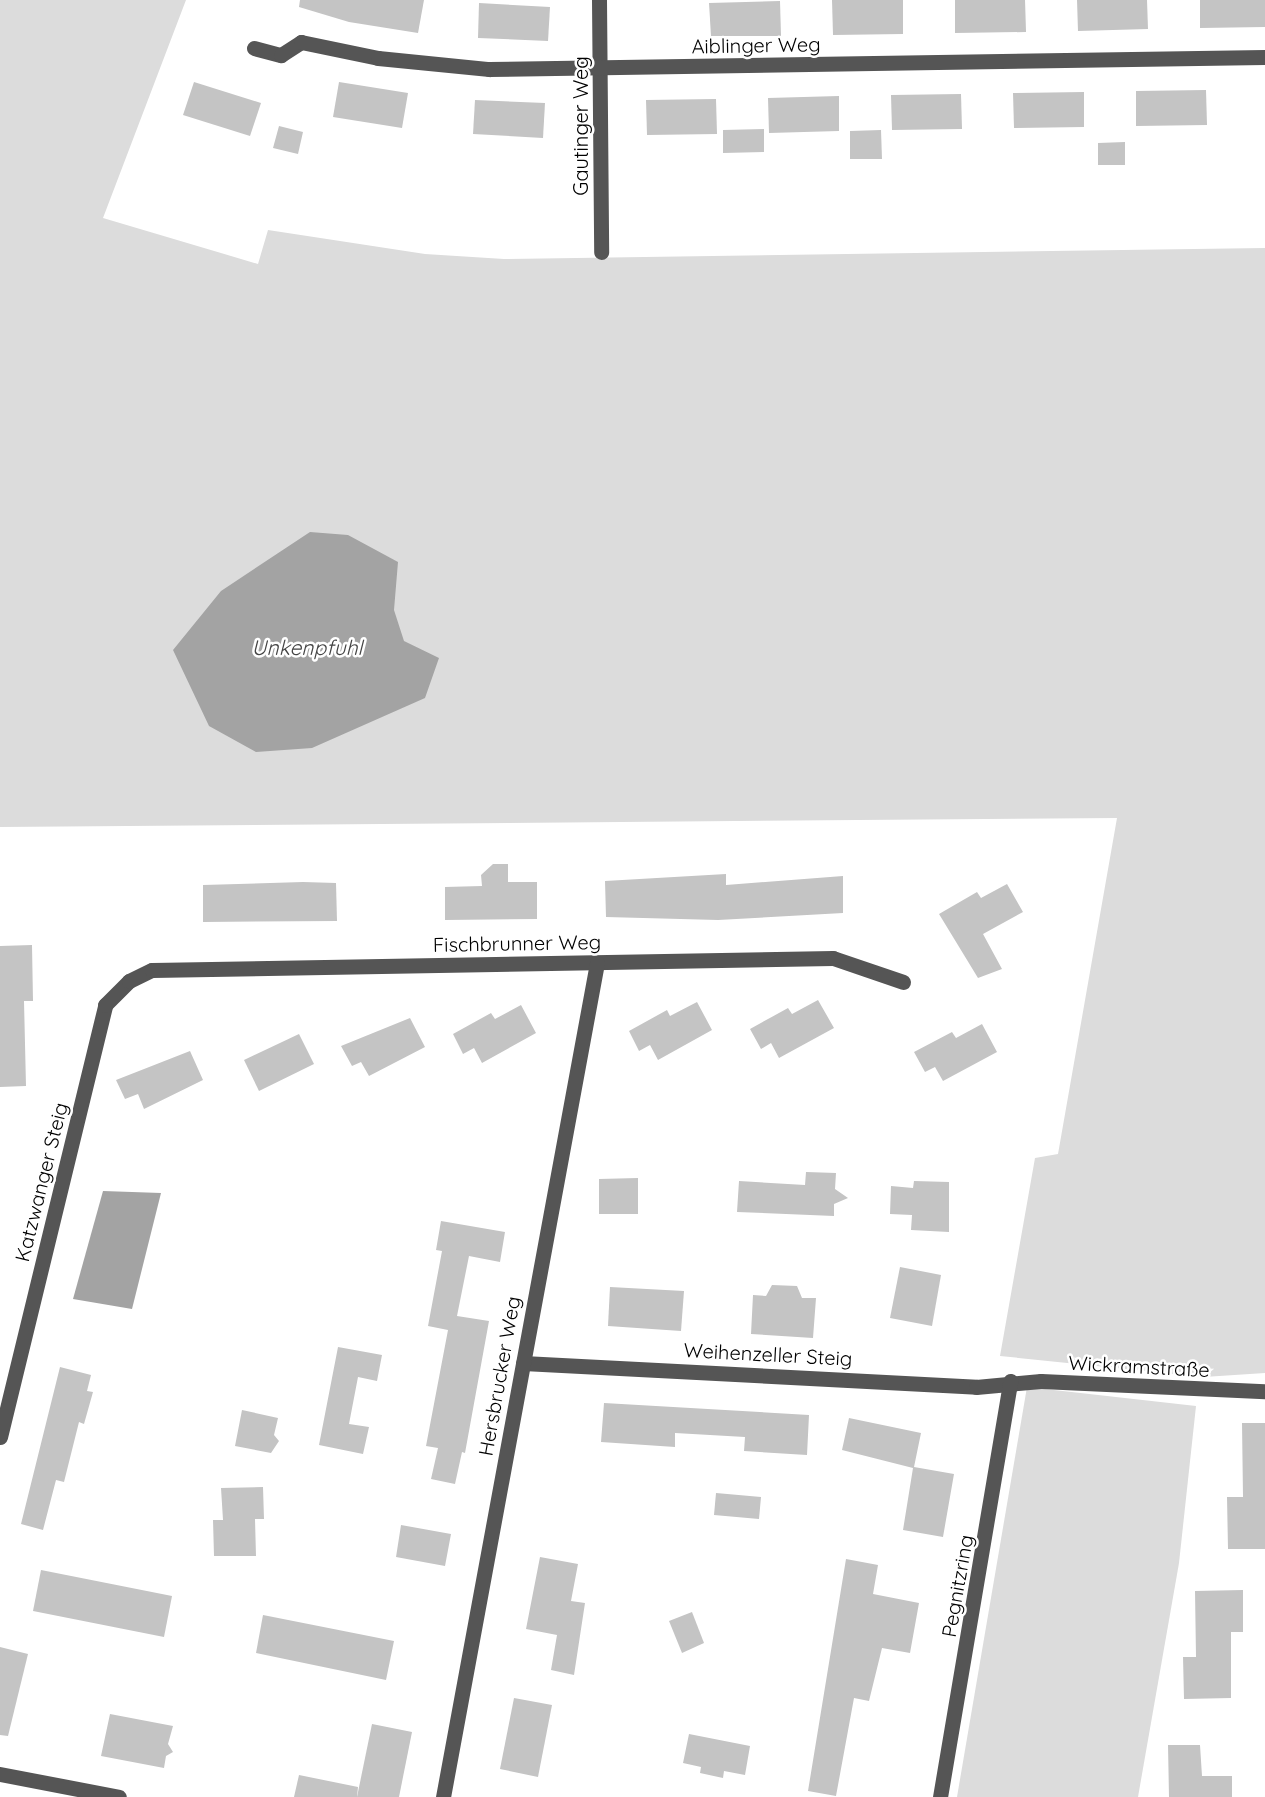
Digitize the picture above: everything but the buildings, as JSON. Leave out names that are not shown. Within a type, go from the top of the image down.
[{"type":"street","name":"Gautinger Weg","points":[[599,0],[601,252]]},
{"type":"street","name":"Aiblinger Weg","points":[[254,48],[281,55],[301,42],[378,58],[478,68],[1265,57]]},
{"type":"street","name":"Fischbrunner Weg","points":[[129,981],[152,970],[833,958],[903,982]]},
{"type":"street","name":"Hersbrucker Weg","points":[[443,1797],[597,963]]},
{"type":"street","name":"Katzwanger Steig","points":[[0,1437],[105,1005],[129,981]]},
{"type":"street","name":"Weihenzeller Steig","points":[[523,1363],[976,1387],[1010,1381]]},
{"type":"street","name":"Wickramstraße","points":[[1010,1381],[1265,1391]]},
{"type":"street","name":"Pegnitzring","points":[[940,1797],[1005,1433],[1010,1381]]},
{"type":"street","points":[[0,1774],[119,1797]]},
{"type":"shaded area","points":[[0,0],[186,0],[103,218],[258,264],[268,230],[425,254],[504,259],[1265,248],[1265,1373],[1204,1377],[1000,1356],[1035,1158],[1058,1154],[1117,818],[0,827]]},
{"type":"shaded area","points":[[1027,1387],[1196,1406],[1179,1563],[1138,1797],[957,1797]]},
{"type":"water","name":"Unkenpfuhl","points":[[310,532],[348,535],[398,562],[394,610],[404,641],[439,658],[425,698],[312,748],[256,752],[209,726],[173,650],[221,591]]},
{"type":"water","points":[[103,1191],[161,1193],[132,1309],[73,1299]]}]
